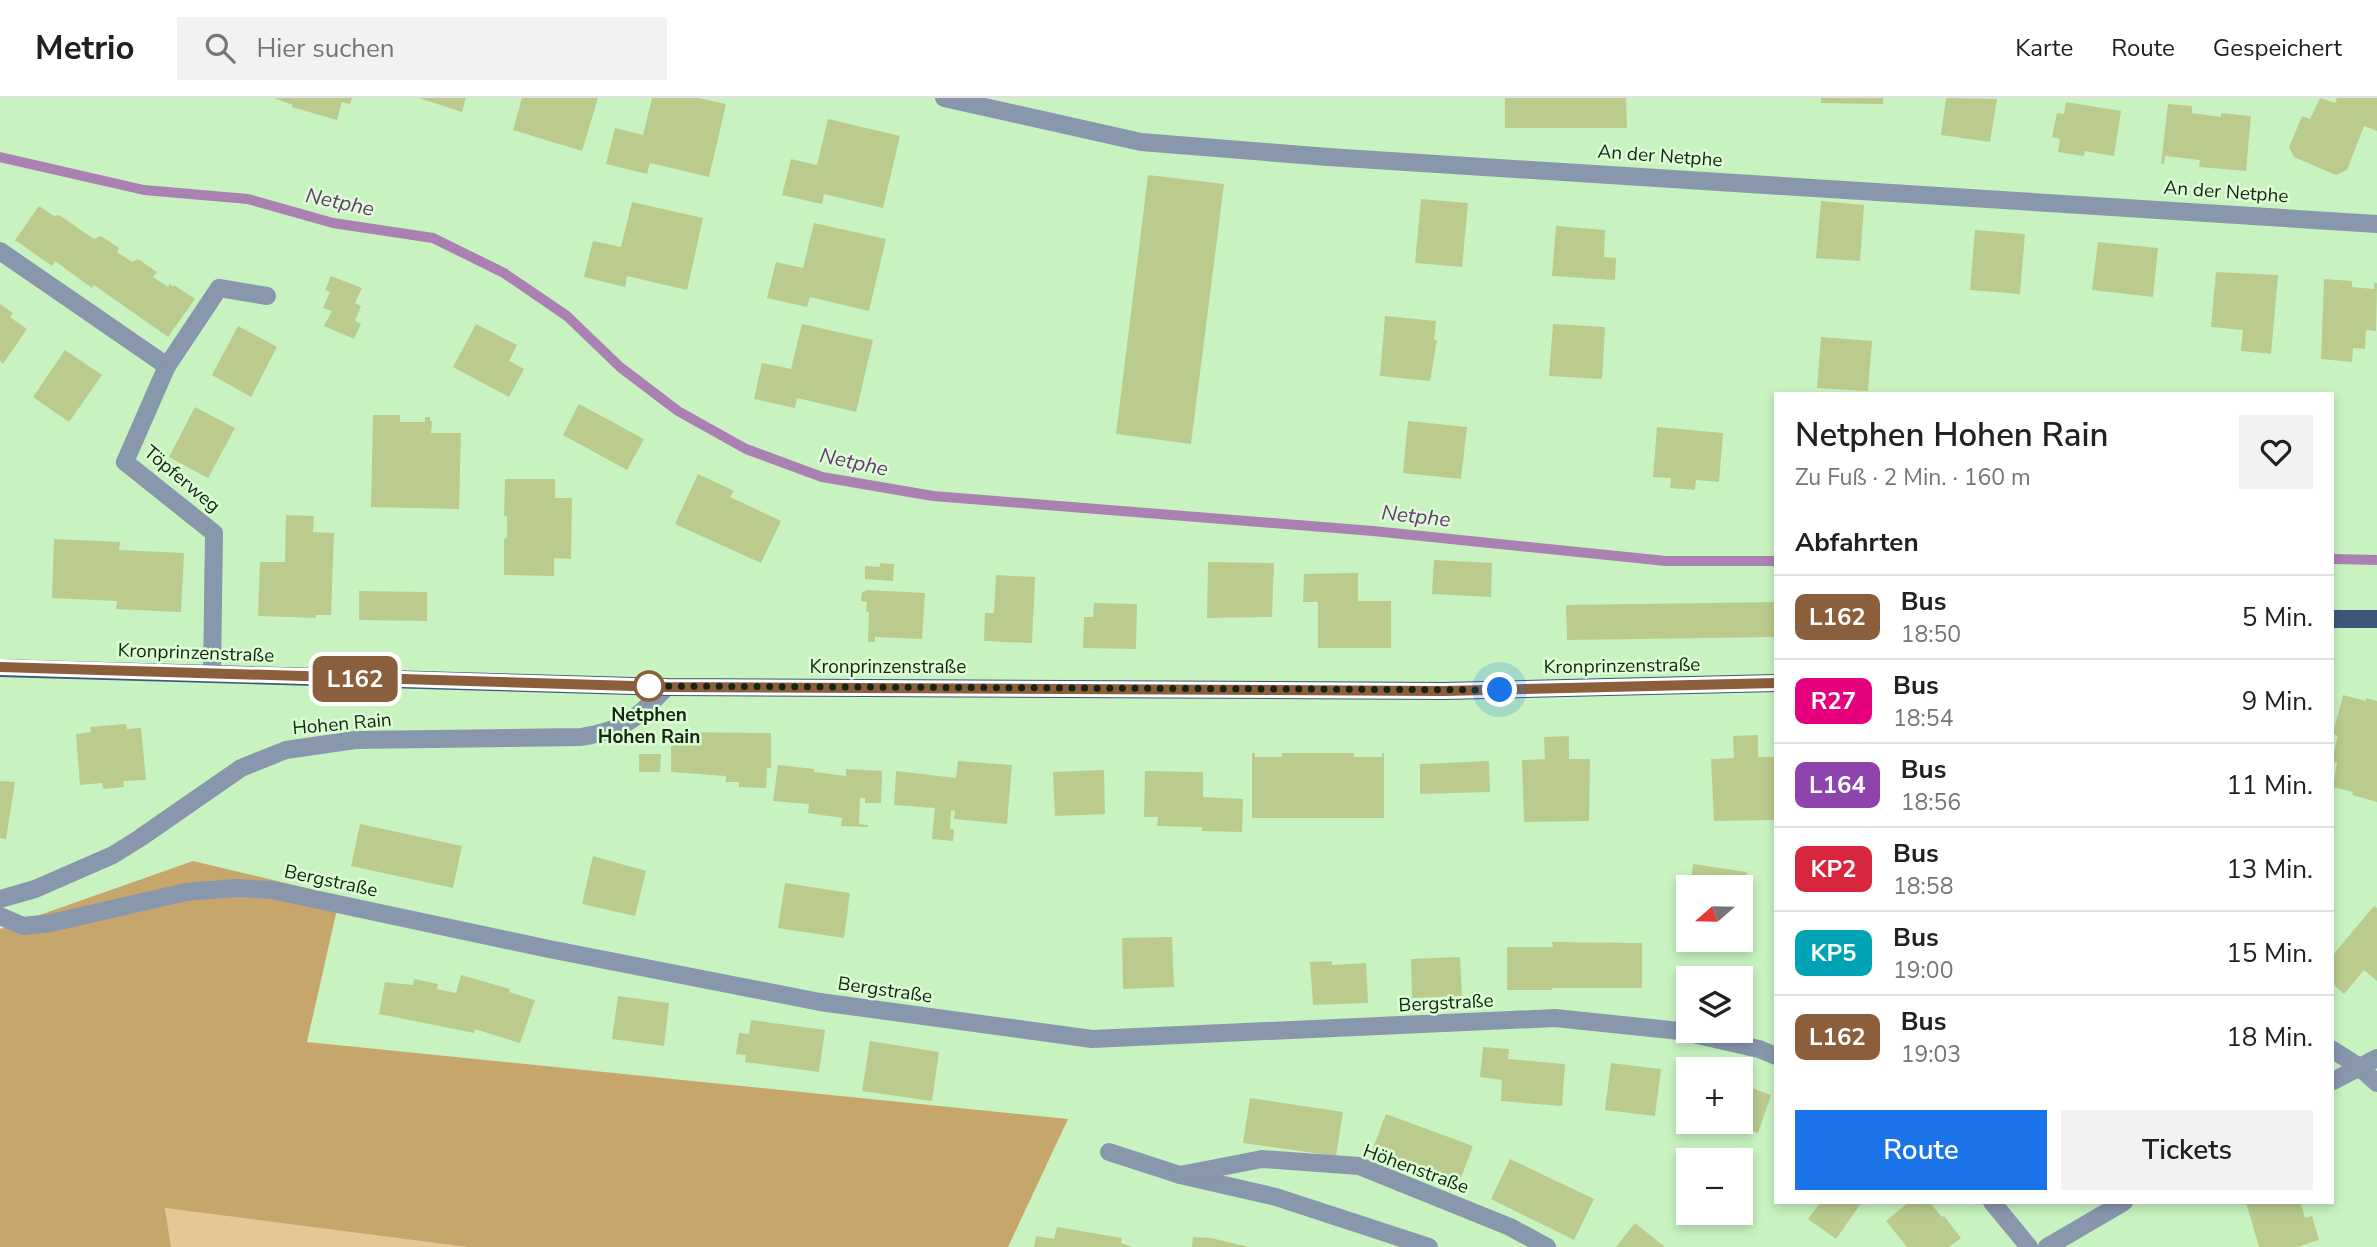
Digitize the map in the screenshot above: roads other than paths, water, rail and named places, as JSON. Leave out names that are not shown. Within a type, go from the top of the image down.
[{"type":"main road","points":[[2334,619],[2377,619]]},
{"type":"main road","name":"Kronprinzenstraße","points":[[0,668],[667,687],[1444,691],[1774,683]]},
{"type":"street","name":"An der Netphe","points":[[944,98],[1141,142],[1328,157],[2377,223]]},
{"type":"street","points":[[0,251],[167,366]]},
{"type":"street","name":"Töpferweg","points":[[212,674],[214,533],[125,462],[167,366],[219,288],[267,296]]},
{"type":"street","name":"Hohen Rain","points":[[0,899],[35,889],[113,855],[242,768],[286,750],[355,740],[580,737],[612,732],[637,717],[667,687]]},
{"type":"street","name":"Bergstraße","points":[[0,916],[23,926],[51,923],[186,892],[236,888],[272,890],[549,949],[820,1002],[1092,1039],[1555,1018],[1680,1031],[1759,1049],[1774,1055]]},
{"type":"street","points":[[2334,1051],[2358,1066],[2377,1083]]},
{"type":"street","points":[[2334,1080],[2377,1058]]},
{"type":"street","name":"Höhenstraße","points":[[1109,1152],[1180,1175],[1276,1197],[1429,1247]]},
{"type":"street","name":"Höhenstraße","points":[[1180,1175],[1262,1159],[1359,1167],[1510,1227],[1547,1247]]},
{"type":"street","points":[[1994,1204],[2029,1247]]},
{"type":"street","points":[[2047,1247],[2121,1204]]},
{"type":"waterway","name":"Netphe","points":[[0,157],[144,190],[248,199],[333,223],[433,238],[504,273],[567,316],[620,367],[678,411],[746,449],[822,477],[933,496],[1373,531],[1666,561],[1774,561]]},
{"type":"waterway","name":"Netphe","points":[[2334,559],[2377,560]]},
{"type":"place","name":"Netphen Hohen Rain","points":[[649,686]]}]
